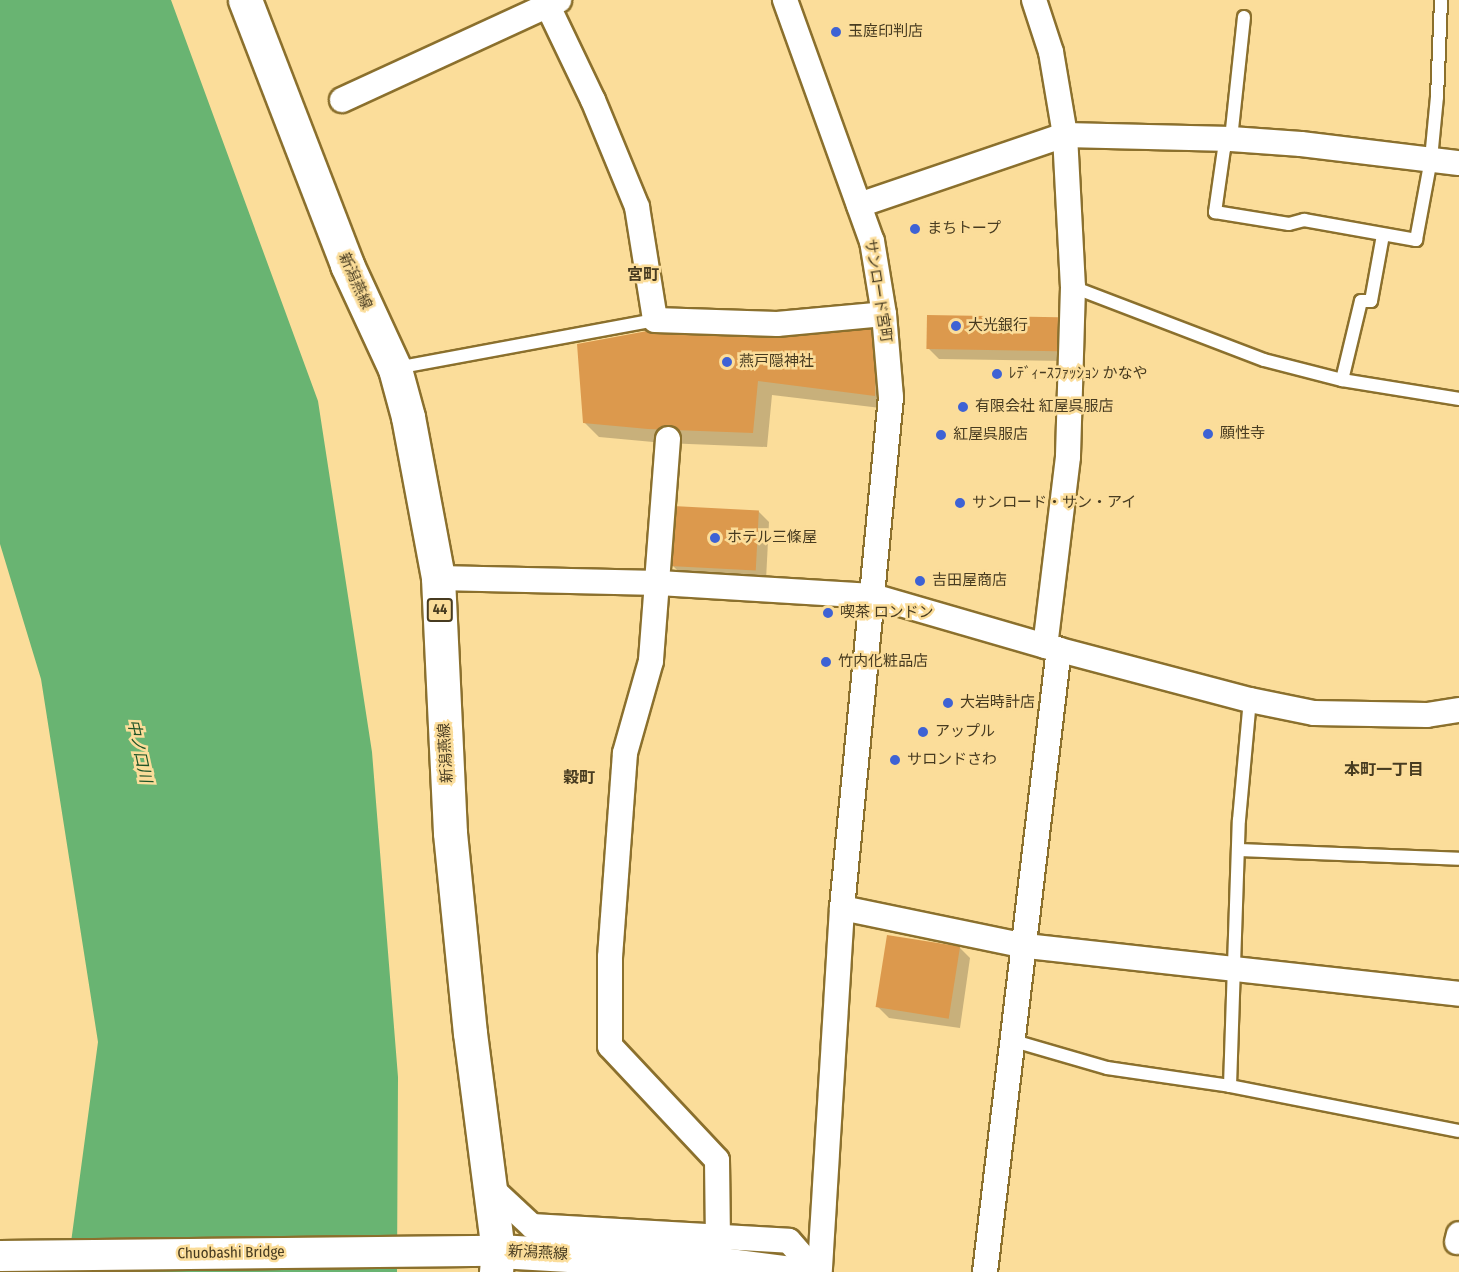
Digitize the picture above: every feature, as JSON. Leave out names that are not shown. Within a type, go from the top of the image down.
[{"type":"main road","name":"新潟燕線","points":[[245,0],[347,265],[395,369],[408,417],[438,578],[450,833],[470,1033],[497,1261],[722,1264],[784,1272]]},
{"type":"street","name":"サンロード宮町","points":[[785,0],[872,242],[884,314],[891,397],[842,908],[818,1272]]},
{"type":"street","points":[[984,1272],[1026,946],[1068,457],[1073,287],[1065,135],[1051,52],[1034,0]]},
{"type":"street","points":[[342,100],[551,2],[637,207],[655,320],[777,324],[884,314]]},
{"type":"street","points":[[859,205],[1065,135],[1231,139],[1459,163]]},
{"type":"street","points":[[668,439],[659,583],[651,661],[625,753],[610,957],[610,1046],[717,1160],[717,1238]]},
{"type":"street","points":[[438,578],[659,583],[873,596],[1052,648],[1250,700],[1314,713],[1426,715],[1459,710]]},
{"type":"street","points":[[842,908],[1026,946],[1459,994]]},
{"type":"street","points":[[490,1187],[532,1226],[789,1241],[818,1272]]},
{"type":"street","name":"Chuobashi Bridge","points":[[0,1256],[462,1250],[497,1261]]},
{"type":"lane","points":[[1244,17],[1231,139],[1224,149],[1215,212],[1289,224],[1304,220],[1416,240],[1431,159],[1437,96],[1441,0]]},
{"type":"lane","points":[[1342,380],[1361,301],[1371,301],[1383,235]]},
{"type":"lane","points":[[1073,287],[1264,360],[1342,380],[1459,399]]},
{"type":"lane","points":[[395,369],[655,320]]},
{"type":"lane","points":[[1230,1086],[1239,820],[1250,700]]},
{"type":"lane","points":[[1239,850],[1459,859]]},
{"type":"lane","points":[[1014,1041],[1107,1068],[1230,1086],[1459,1131]]},
{"type":"water","name":"中ノ口川","points":[[0,0],[171,0],[318,401],[372,752],[398,1077],[397,1272],[67,1272],[98,1042],[41,679],[0,544]]},
{"type":"building","points":[[927,315],[1058,317],[1057,351],[926,349]]},
{"type":"building","name":"燕戸隠神社","points":[[877,328],[875,396],[758,381],[753,433],[648,429],[583,423],[577,344],[658,329],[777,334]]},
{"type":"building","name":"ホテル三條屋","points":[[673,506],[759,511],[756,570],[670,566]]},
{"type":"building","points":[[887,935],[960,947],[949,1019],[876,1007]]},
{"type":"place","name":"玉庭印判店","points":[[836,32]]},
{"type":"place","name":"まちトープ","points":[[915,229]]},
{"type":"place","name":"大光銀行","points":[[956,326]]},
{"type":"place","name":"燕戸隠神社","points":[[727,362]]},
{"type":"place","name":"ﾚﾃﾞｨｰｽﾌｧｯｼｮﾝ かなや","points":[[997,374]]},
{"type":"place","name":"有限会社 紅屋呉服店","points":[[963,407]]},
{"type":"place","name":"願性寺","points":[[1208,434]]},
{"type":"place","name":"紅屋呉服店","points":[[941,435]]},
{"type":"place","name":"サンロード・サン・アイ","points":[[960,503]]},
{"type":"place","name":"ホテル三條屋","points":[[715,538]]},
{"type":"place","name":"吉田屋商店","points":[[920,581]]},
{"type":"place","name":"喫茶 ロンドン","points":[[828,613]]},
{"type":"place","name":"竹内化粧品店","points":[[826,662]]},
{"type":"place","name":"大岩時計店","points":[[948,703]]},
{"type":"place","name":"アップル","points":[[923,732]]},
{"type":"place","name":"サロンドさわ","points":[[895,760]]},
{"type":"district","name":"宮町","points":[[643,275]]},
{"type":"district","name":"本町一丁目","points":[[1384,770]]},
{"type":"district","name":"穀町","points":[[579,778]]}]
